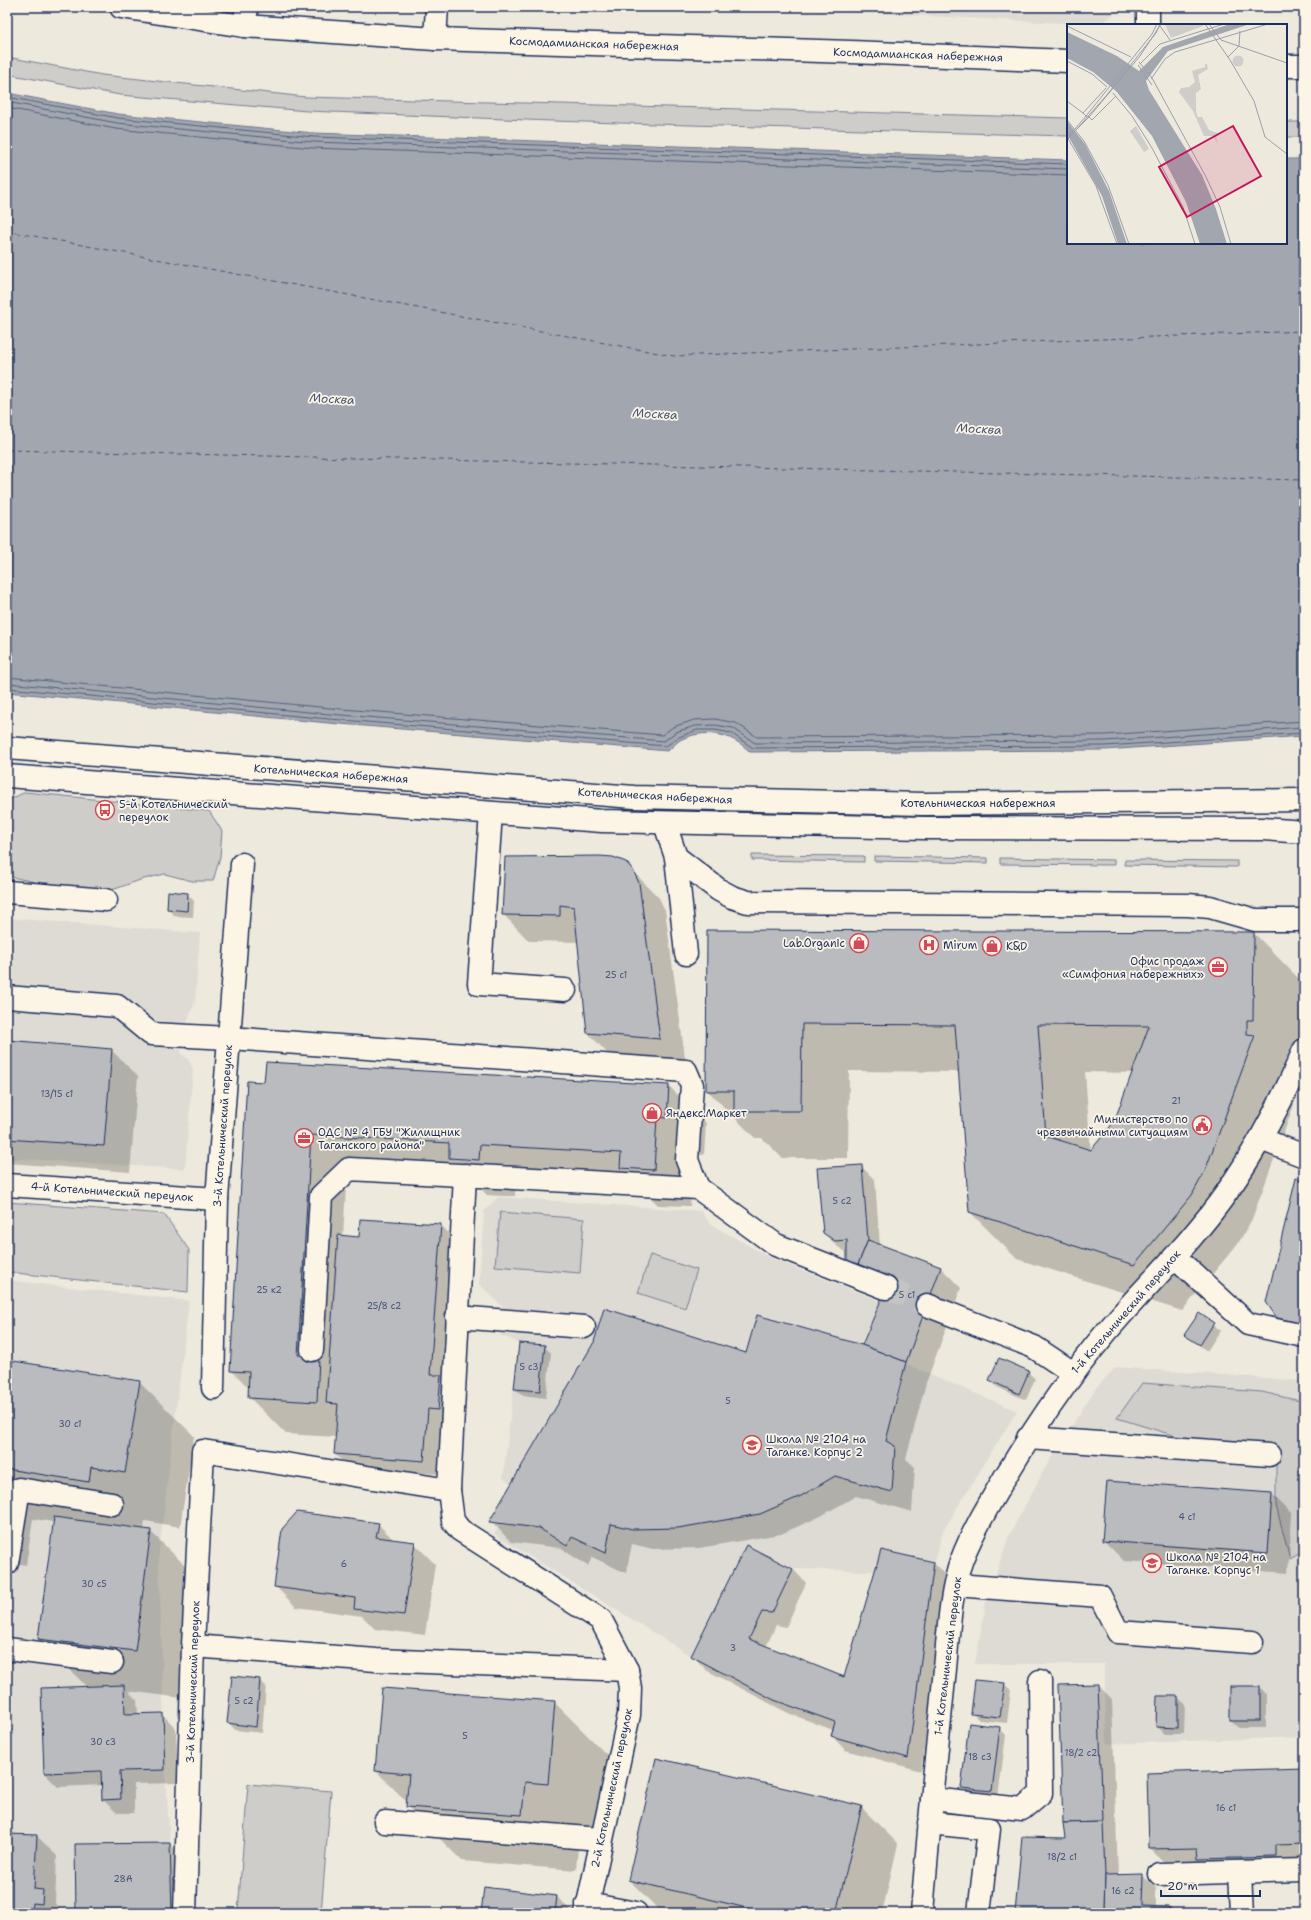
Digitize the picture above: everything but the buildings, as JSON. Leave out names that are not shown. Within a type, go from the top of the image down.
[{"type":"main road","name":"Космодамианская набережная","points":[[121,7],[246,16],[435,39],[1067,61]]},
{"type":"main road","points":[[435,39],[436,7]]},
{"type":"main road","points":[[1148,7],[1148,24]]},
{"type":"main road","points":[[1287,66],[1304,66]]},
{"type":"main road","name":"Котельническая набережная","points":[[7,748],[634,797],[923,804],[1304,800]]},
{"type":"main road","points":[[7,776],[491,813],[665,824],[925,828],[1263,829],[1304,832]]},
{"type":"main road","points":[[491,813],[479,984],[565,990]]},
{"type":"main road","points":[[665,824],[676,857],[686,954]]},
{"type":"main road","points":[[676,857],[719,890],[732,897],[748,902],[1188,904],[1210,907],[1255,920],[1304,920]]},
{"type":"main road","name":"3-й Котельнический переулок","points":[[213,1388],[217,1199],[242,864]]},
{"type":"main road","points":[[7,892],[106,900]]},
{"type":"main road","points":[[7,997],[117,1006],[151,1034],[229,1038],[686,1072],[692,1085],[687,1160],[698,1188],[776,1245],[886,1288]]},
{"type":"main road","name":"1-й Котельнический переулок","points":[[922,1913],[929,1823],[956,1585],[962,1561],[974,1532],[1028,1438],[1073,1373],[1121,1316],[1175,1257],[1226,1193],[1261,1139],[1288,1088],[1304,1050]]},
{"type":"main road","points":[[1261,1139],[1304,1156]]},
{"type":"main road","points":[[312,1350],[321,1196],[349,1169],[698,1188]]},
{"type":"main road","points":[[449,1490],[465,1175]]},
{"type":"main road","name":"4-й Котельнический переулок","points":[[7,1184],[217,1199]]},
{"type":"main road","points":[[1175,1257],[1248,1324],[1304,1336]]},
{"type":"main road","points":[[927,1305],[1034,1347],[1073,1373]]},
{"type":"main road","points":[[457,1317],[584,1327]]},
{"type":"main road","points":[[1028,1438],[1269,1455]]},
{"type":"main road","name":"3-й Котельнический переулок","points":[[185,1913],[193,1646],[203,1451],[449,1490]]},
{"type":"main road","points":[[7,1563],[18,1489],[112,1504]]},
{"type":"main road","name":"2-й Котельнический переулок","points":[[449,1490],[452,1521],[460,1530],[601,1620],[627,1670],[630,1688],[629,1715],[586,1908]]},
{"type":"main road","points":[[956,1585],[1100,1596],[1118,1632],[1252,1642]]},
{"type":"main road","points":[[193,1646],[376,1660],[627,1670]]},
{"type":"main road","points":[[7,1649],[112,1662]]},
{"type":"main road","points":[[932,1799],[1022,1809],[1041,1793],[1040,1681]]},
{"type":"main road","points":[[386,1822],[601,1839]]},
{"type":"main road","points":[[929,1823],[989,1829],[979,1913]]},
{"type":"main road","points":[[1160,1874],[1304,1870]]},
{"type":"main road","points":[[1240,1872],[1242,1913]]},
{"type":"main road","points":[[586,1908],[636,1913]]},
{"type":"shaded area","points":[[755,7],[1121,7],[1102,24]]},
{"type":"shaded area","points":[[7,57],[102,75],[306,97],[1067,118],[1067,136],[552,121],[307,111],[120,95],[7,74]]},
{"type":"shaded area","points":[[1287,122],[1304,122],[1304,137],[1287,137]]},
{"type":"shaded area","points":[[25,792],[209,811],[222,831],[220,857],[213,881],[192,881],[165,874],[140,880],[115,889],[90,893],[64,894],[39,883],[12,877],[7,870],[7,801]]},
{"type":"shaded area","points":[[752,855],[864,856],[864,862],[752,860]]},
{"type":"shaded area","points":[[874,856],[988,858],[988,863],[874,861]]},
{"type":"shaded area","points":[[1000,858],[1114,860],[1114,865],[1000,864]]},
{"type":"shaded area","points":[[1125,860],[1237,861],[1237,867],[1124,865]]},
{"type":"shaded area","points":[[7,918],[200,933],[195,1002],[182,1035],[181,1054],[188,1059],[193,1069],[185,1169],[7,1158]]},
{"type":"shaded area","name":"Школа № 2104 на Таганке. Корпус 2","points":[[498,1197],[701,1211],[710,1224],[769,1257],[881,1301],[862,1345],[1017,1411],[943,1531],[934,1562],[881,1550],[875,1571],[793,1569],[746,1546],[691,1656],[494,1534],[501,1523],[489,1522],[512,1484],[503,1478],[519,1343],[500,1335],[502,1306],[479,1284],[484,1211]]},
{"type":"shaded area","points":[[7,1202],[164,1214],[189,1250],[188,1292],[7,1272]]},
{"type":"shaded area","points":[[500,1212],[584,1219],[580,1273],[495,1266]]},
{"type":"shaded area","points":[[650,1255],[697,1270],[685,1308],[638,1293]]},
{"type":"shaded area","points":[[7,1280],[189,1301],[159,1553],[165,1770],[170,1843],[172,1913],[7,1913]]},
{"type":"shaded area","name":"Школа № 2104 на Таганке. Корпус 1","points":[[1116,1367],[1304,1381],[1304,1737],[1107,1744],[1104,1664],[975,1664],[986,1602],[1008,1538],[1044,1470],[1095,1389]]},
{"type":"shaded area","points":[[1142,1383],[1262,1392],[1304,1402],[1304,1551],[1290,1559],[1276,1506],[1276,1448],[1192,1441],[1117,1418]]},
{"type":"shaded area","points":[[248,1784],[331,1791],[321,1913],[263,1913],[238,1911]]},
{"type":"water","name":"Москва","points":[[7,93],[118,114],[314,133],[1067,160],[1067,244],[1287,244],[1287,159],[1304,159],[1304,736],[1105,750],[750,752],[735,740],[717,734],[699,734],[680,740],[668,751],[328,723],[7,692]]},
{"type":"ferry route","points":[[7,231],[674,356],[1304,331]]},
{"type":"ferry route","points":[[7,450],[1304,480]]},
{"type":"tunnel","points":[[886,1288],[927,1305]]},
{"type":"place","name":"5-й Котельнический переулок","points":[[105,810]]},
{"type":"place","name":"Lab.Organic","points":[[859,943]]},
{"type":"place","name":"Mirum","points":[[929,945]]},
{"type":"place","name":"K&D","points":[[992,946]]},
{"type":"place","name":"Офис продаж «Симфония набережных»","points":[[1218,967]]},
{"type":"place","name":"Яндекс.Маркет","points":[[652,1113]]},
{"type":"place","name":"Министерство по чрезвычайными ситуациям","points":[[1202,1125]]},
{"type":"place","name":"ОДС № 4 ГБУ \"Жилищник Таганского района\"","points":[[304,1138]]},
{"type":"place","name":"Школа № 2104 на Таганке. Корпус 2","points":[[752,1445]]},
{"type":"place","name":"Школа № 2104 на Таганке. Корпус 1","points":[[1152,1563]]}]
